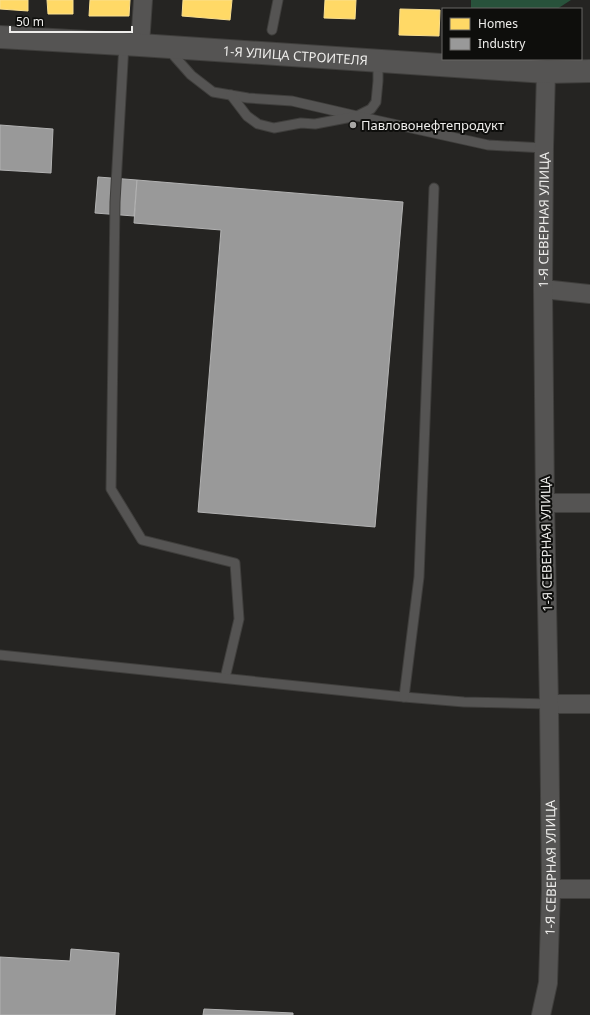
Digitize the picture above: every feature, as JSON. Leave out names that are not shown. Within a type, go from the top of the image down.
[{"type":"street","points":[[132,44],[143,0]]},
{"type":"street","name":"1-Я УЛИЦА СТРОИТЕЛЯ","points":[[0,37],[132,44],[546,72],[590,71]]},
{"type":"street","name":"1-Я СЕВЕРНАЯ УЛИЦА","points":[[541,1015],[548,983],[551,889],[549,704],[544,503],[543,289],[546,72]]},
{"type":"street","points":[[543,289],[590,294]]},
{"type":"street","points":[[544,503],[590,503]]},
{"type":"street","points":[[549,704],[590,704]]},
{"type":"street","points":[[551,889],[590,888]]},
{"type":"lane","points":[[272,30],[278,0]]},
{"type":"lane","points":[[132,44],[115,202],[111,490],[142,540],[235,564],[239,619],[225,678]]},
{"type":"lane","points":[[166,47],[191,75],[213,92],[248,98],[292,101],[488,146],[544,148]]},
{"type":"lane","points":[[231,95],[247,116],[258,124],[274,128],[301,123],[315,124],[357,116],[370,109],[376,102],[378,61]]},
{"type":"lane","points":[[404,697],[419,577],[434,188]]},
{"type":"lane","points":[[0,654],[404,697],[464,702],[549,704]]},
{"type":"green space","points":[[471,0],[571,0],[559,8],[471,8]]},
{"type":"building: Homes","points":[[0,0],[28,0],[28,11],[0,9]]},
{"type":"building: Homes","points":[[47,0],[73,0],[73,14],[48,14]]},
{"type":"building: Homes","points":[[90,0],[130,0],[129,16],[89,16]]},
{"type":"building: Homes","points":[[183,0],[232,0],[230,20],[182,16]]},
{"type":"building: Homes","points":[[325,0],[356,0],[355,19],[324,18]]},
{"type":"building: Homes","points":[[400,9],[440,10],[439,36],[399,35]]},
{"type":"building: Industry","points":[[0,125],[53,129],[51,173],[0,170]]},
{"type":"building: Industry","points":[[98,177],[137,180],[134,216],[95,213]]},
{"type":"building: Industry","points":[[137,180],[403,202],[375,527],[198,512],[221,230],[134,223]]},
{"type":"building: Industry","points":[[71,949],[119,953],[115,1015],[0,1015],[0,957],[70,961]]},
{"type":"building: Industry","points":[[204,1009],[293,1013],[293,1015],[203,1015]]},
{"type":"place","name":"Павловонефтепродукт","points":[[353,125]]}]
